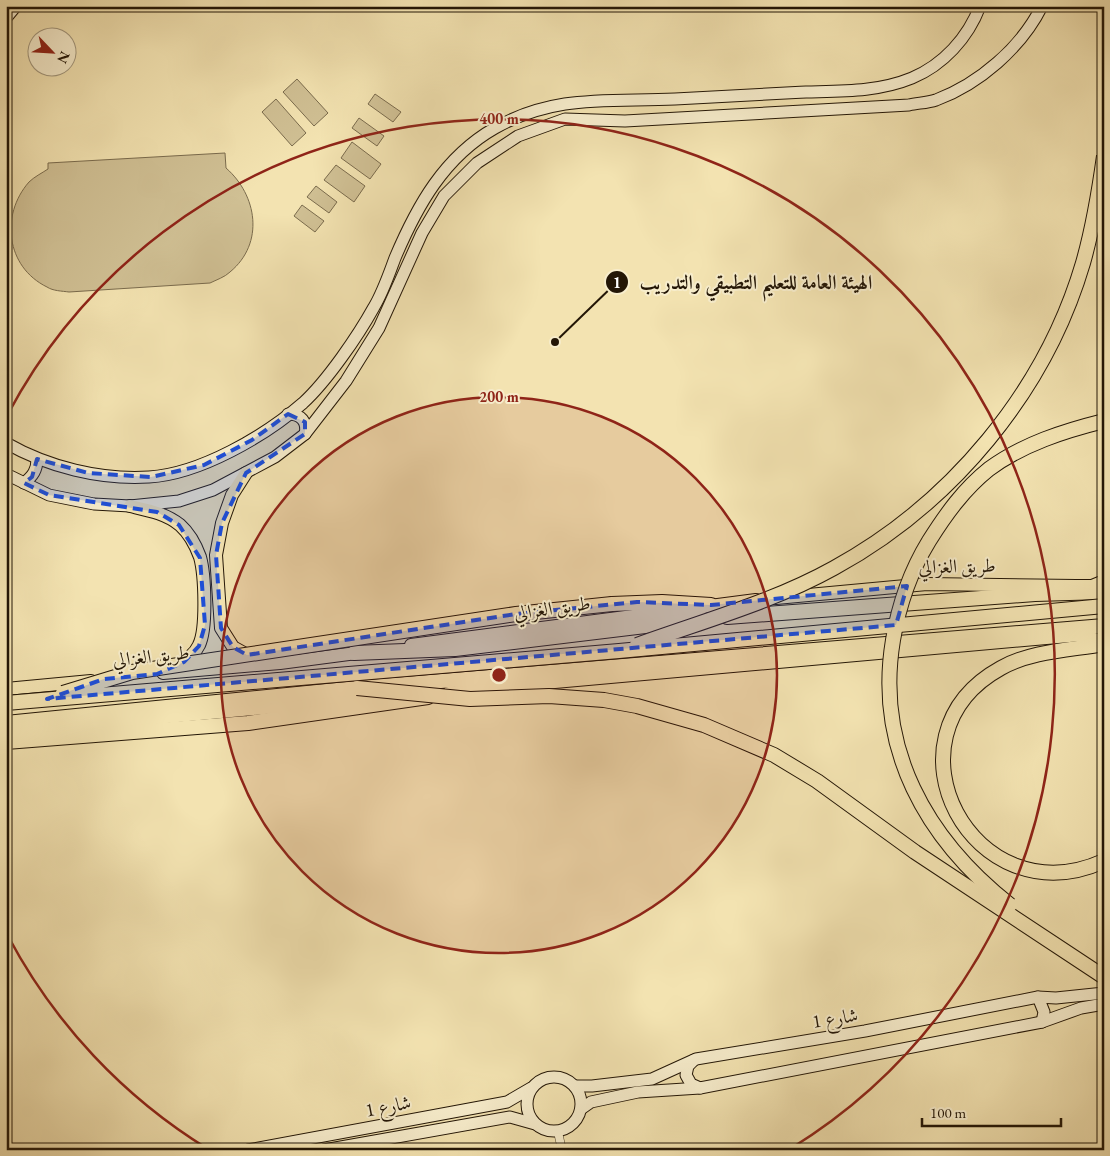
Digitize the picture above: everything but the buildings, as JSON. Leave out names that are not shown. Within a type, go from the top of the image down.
[{"type":"highway","points":[[619,651],[790,590],[834,569],[875,544],[923,507],[962,470],[999,426],[1021,395],[1060,325],[1083,264],[1097,206],[1104,156]]},
{"type":"highway","points":[[1104,421],[1066,431],[1029,446],[990,469],[952,504],[915,564],[898,613],[889,666],[890,709],[898,753],[916,796],[938,832],[965,864],[996,895],[1104,977]]},
{"type":"highway","points":[[354,653],[455,649],[604,629],[763,613],[1035,594],[1104,594]]},
{"type":"highway","points":[[48,699],[91,683],[132,672],[516,614],[612,604],[662,602],[711,605]]},
{"type":"highway","name":"طريق الغزالي","points":[[6,703],[619,651],[1104,606]]},
{"type":"highway","points":[[6,723],[357,688],[1104,625]]},
{"type":"highway","points":[[1104,643],[1030,657],[1002,667],[986,678],[970,691],[954,714],[945,741],[944,760],[945,781],[954,811],[970,835],[996,856],[1023,869],[1057,874],[1073,872],[1104,861]]},
{"type":"highway","points":[[6,742],[248,723],[509,686]]},
{"type":"highway","points":[[357,688],[470,699],[549,696],[604,700],[637,706],[704,725],[774,755],[817,781],[915,852],[1069,952]]},
{"type":"main road","points":[[246,473],[232,495],[222,523],[216,555],[221,628],[234,648],[251,657],[280,663]]},
{"type":"main road","points":[[130,506],[157,512],[179,525],[192,539],[200,558],[205,625],[199,646],[184,662],[157,674]]},
{"type":"main road","name":"طريق الغزالي","points":[[6,689],[280,663],[711,605],[927,584],[1092,586],[1104,581]]},
{"type":"main road","points":[[1104,594],[1101,610],[1104,625]]},
{"type":"main road","points":[[6,732],[1080,635],[1104,643]]},
{"type":"street","points":[[6,18],[16,6]]},
{"type":"street","points":[[6,443],[37,459],[88,474],[151,477],[204,465],[252,440],[304,402],[335,364],[375,306],[409,226],[430,186],[451,161],[493,129],[530,111],[566,102],[677,99],[880,88],[914,77],[941,60],[966,32],[980,6]]},
{"type":"street","points":[[6,474],[49,495],[71,501],[130,506],[179,501],[213,490],[268,461],[305,434],[346,381],[379,328],[422,233],[444,196],[477,163],[518,136],[565,119],[634,120],[870,108],[909,105],[935,100],[967,85],[990,69],[1013,47],[1036,18],[1042,6]]},
{"type":"street","points":[[335,364],[335,372],[346,381]]},
{"type":"street","points":[[288,414],[300,417],[305,422],[305,434]]},
{"type":"street","points":[[24,483],[32,477],[37,466],[37,459]]},
{"type":"street","name":"شارع 1","points":[[575,1086],[652,1079],[696,1059],[865,1031],[1038,997],[1091,996],[1104,993]]},
{"type":"street","points":[[1038,997],[1044,1012],[1042,1022]]},
{"type":"street","points":[[581,1109],[579,1093],[575,1086],[566,1079],[555,1076],[544,1078],[532,1088],[527,1097],[526,1106],[534,1124],[542,1129],[558,1132],[573,1124],[581,1109],[591,1102],[638,1092],[700,1088],[1042,1022],[1081,1008],[1104,1004]]},
{"type":"street","points":[[696,1059],[688,1066],[686,1075],[691,1084],[700,1088]]},
{"type":"street","name":"شارع 1","points":[[248,1150],[507,1102],[532,1088]]},
{"type":"street","name":"شارع 1","points":[[324,1150],[510,1117],[534,1124]]},
{"type":"street","points":[[558,1132],[562,1150]]},
{"type":"highlighted area","points":[[288,414],[305,422],[305,434],[246,473],[222,523],[216,555],[221,628],[233,647],[247,655],[516,614],[637,602],[711,605],[907,586],[896,625],[47,699],[104,679],[157,674],[184,662],[199,646],[205,625],[200,558],[179,525],[157,512],[49,495],[24,483],[32,477],[37,459],[88,473],[151,477],[204,465],[252,440]]},
{"type":"shaded area","points":[[297,79],[328,113],[314,126],[283,92]]},
{"type":"shaded area","points":[[375,94],[401,112],[393,122],[368,104]]},
{"type":"shaded area","points":[[276,99],[306,133],[292,146],[262,112]]},
{"type":"shaded area","points":[[359,118],[384,136],[377,146],[352,128]]},
{"type":"shaded area","points":[[352,142],[381,164],[370,179],[341,158]]},
{"type":"shaded area","points":[[225,153],[226,168],[237,179],[250,205],[253,219],[252,233],[248,247],[241,260],[228,274],[210,283],[61,291],[49,288],[33,278],[23,267],[16,254],[11,224],[14,210],[20,195],[29,182],[48,169],[48,163]]},
{"type":"shaded area","points":[[336,165],[365,186],[354,202],[324,180]]},
{"type":"shaded area","points":[[316,186],[337,202],[329,213],[307,197]]},
{"type":"shaded area","points":[[302,205],[324,221],[315,232],[294,216]]},
{"type":"place","name":"الهيئة العامة للتعليم التطبيقي والتدريب","points":[[555,342]]}]
